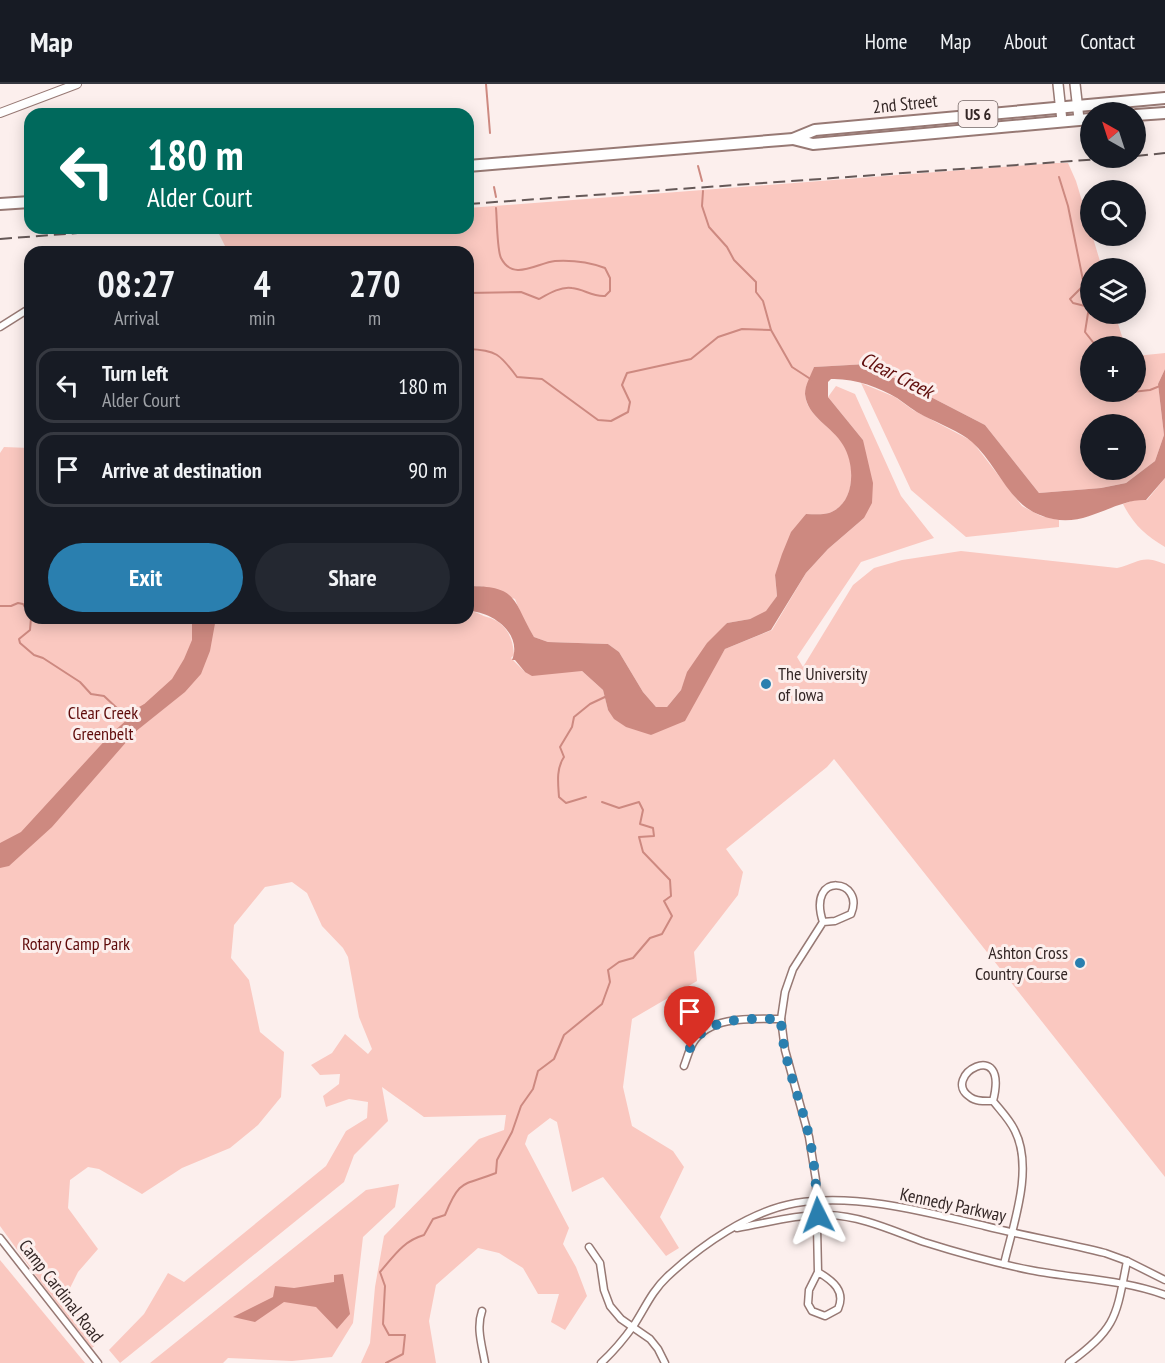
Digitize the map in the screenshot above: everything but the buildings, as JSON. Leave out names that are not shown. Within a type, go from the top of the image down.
[{"type":"main road","points":[[1058,84],[1062,121]]},
{"type":"main road","points":[[1074,84],[1080,110]]},
{"type":"main road","name":"2nd Street","points":[[474,166],[793,139],[814,130],[1165,98]]},
{"type":"main road","points":[[1146,114],[1165,113]]},
{"type":"main road","name":"2nd Street","points":[[793,139],[813,144],[1080,119]]},
{"type":"main road","points":[[0,204],[24,202]]},
{"type":"street","points":[[0,113],[77,84]]},
{"type":"street","points":[[0,327],[24,312]]},
{"type":"street","points":[[818,1272],[838,1287],[841,1296],[838,1309],[825,1316],[812,1311],[808,1304],[809,1290],[818,1272],[816,1180],[809,1137],[785,1050],[781,1019],[785,992],[793,969],[823,922],[818,902],[821,894],[830,887],[837,885],[845,887],[854,899],[851,914],[835,921],[823,922]]},
{"type":"street","points":[[684,1066],[693,1043],[702,1033],[710,1029],[736,1020],[781,1019]]},
{"type":"street","points":[[993,1101],[970,1098],[966,1092],[963,1085],[964,1077],[967,1071],[974,1066],[989,1067],[994,1072],[997,1080],[993,1101],[1015,1131],[1023,1157],[1022,1178],[1004,1263]]},
{"type":"street","name":"Kennedy Parkway","points":[[601,1363],[633,1327],[649,1297],[667,1277],[703,1248],[734,1228],[768,1210],[794,1203],[817,1200],[857,1201],[952,1218],[1084,1248],[1127,1261],[1165,1280]]},
{"type":"street","name":"Kennedy Parkway","points":[[734,1228],[773,1220],[829,1215],[864,1221],[937,1246],[1004,1263],[1040,1271],[1123,1282],[1165,1295]]},
{"type":"street","name":"Camp Cardinal Road","points":[[0,1238],[98,1363]]},
{"type":"street","points":[[589,1247],[600,1263],[604,1290],[610,1306],[621,1319],[650,1339],[658,1348],[665,1363]]},
{"type":"street","points":[[1069,1363],[1092,1346],[1110,1326],[1119,1303],[1127,1261]]},
{"type":"street","points":[[482,1311],[479,1330],[485,1363]]},
{"type":"green space","points":[[1068,163],[1080,194],[1080,246],[1095,246],[1099,258],[1080,258],[1080,324],[1118,324],[1122,336],[1080,336],[1080,402],[1146,402],[1146,355],[1165,353],[1165,369],[1158,384],[1164,435],[1155,461],[1146,468],[1146,414],[1080,414],[1080,480],[1130,480],[1126,483],[1101,488],[1039,493],[985,425],[867,364],[814,367],[805,394],[810,409],[834,433],[848,454],[851,484],[844,502],[829,513],[806,514],[775,575],[777,596],[766,612],[750,619],[727,623],[688,672],[681,690],[667,707],[656,707],[643,692],[619,652],[608,644],[548,642],[534,637],[515,599],[481,586],[474,586],[474,246],[225,246],[219,234],[474,234],[474,208]]},
{"type":"green space","points":[[861,383],[895,397],[913,410],[972,441],[1022,506],[1041,516],[1059,520],[1059,527],[966,537],[911,490]]},
{"type":"green space","points":[[836,386],[855,394],[901,496],[934,538],[861,562],[797,657],[803,667],[853,585],[874,568],[902,560],[961,551],[1117,568],[1140,560],[1165,564],[1165,1177],[834,759],[726,849],[743,872],[738,895],[694,952],[697,981],[632,1019],[623,1087],[632,1126],[673,1151],[684,1167],[660,1217],[679,1248],[666,1256],[603,1177],[572,1192],[557,1122],[550,1118],[528,1135],[525,1144],[569,1228],[563,1244],[576,1267],[587,1296],[565,1330],[551,1322],[559,1294],[538,1294],[523,1268],[499,1253],[478,1248],[436,1285],[429,1321],[436,1363],[361,1363],[370,1343],[375,1287],[384,1236],[479,1139],[504,1130],[506,1115],[424,1117],[382,1087],[388,1121],[354,1155],[344,1182],[120,1363],[109,1350],[144,1314],[168,1273],[184,1282],[326,1166],[346,1131],[367,1118],[368,1102],[349,1099],[326,1107],[323,1096],[339,1084],[340,1074],[320,1075],[311,1065],[332,1053],[345,1034],[368,1054],[372,1049],[359,1017],[348,957],[343,948],[322,926],[307,893],[292,882],[265,887],[234,925],[231,958],[249,980],[260,1032],[284,1052],[281,1097],[258,1125],[230,1148],[182,1168],[142,1194],[99,1169],[88,1167],[70,1180],[68,1208],[98,1249],[78,1272],[66,1296],[101,1340],[92,1348],[0,1226],[0,453],[4,447],[24,448],[24,624],[474,624],[474,612],[493,619],[503,626],[512,642],[514,655],[511,658],[525,672],[582,671],[603,690],[608,710],[651,735],[716,664],[725,649],[772,630],[806,573],[828,549],[864,518],[863,440],[828,397]]},
{"type":"green space","points":[[1165,478],[1165,547],[1141,529],[1123,504],[1134,500],[1147,500]]},
{"type":"green space","points":[[399,1184],[395,1207],[363,1237],[353,1323],[332,1357],[292,1361],[228,1358],[223,1363],[150,1363],[366,1190]]},
{"type":"green space","points":[[0,1260],[85,1363],[0,1363]]},
{"type":"shaded area","points":[[867,364],[985,425],[1039,493],[1101,488],[1126,483],[1130,480],[1146,480],[1146,468],[1155,461],[1164,435],[1158,384],[1165,369],[1165,478],[1146,500],[1120,504],[1096,514],[1070,520],[1040,515],[1019,502],[981,451],[962,435],[920,414],[882,390],[857,382],[831,379],[828,382],[828,397],[863,440],[873,483],[872,503],[864,518],[828,549],[806,573],[771,630],[725,649],[685,721],[651,735],[626,727],[614,719],[608,710],[603,690],[582,671],[532,676],[525,672],[515,660],[512,660],[513,641],[509,633],[487,615],[474,612],[474,586],[505,592],[517,605],[534,637],[548,642],[608,644],[619,652],[643,692],[656,707],[667,707],[681,690],[687,672],[707,643],[727,623],[750,619],[766,611],[777,596],[775,575],[782,554],[791,532],[806,514],[829,513],[844,502],[848,493],[851,473],[847,454],[839,439],[810,409],[805,394],[814,367]]},
{"type":"shaded area","points":[[192,624],[215,624],[210,651],[201,674],[185,692],[135,732],[52,827],[9,866],[0,868],[0,843],[21,832],[110,735],[172,679],[192,640]]},
{"type":"shaded area","points":[[343,1274],[350,1314],[337,1329],[316,1307],[284,1302],[255,1322],[233,1317],[273,1297],[275,1286],[294,1288],[334,1282],[334,1275]]},
{"type":"waterway","points":[[486,84],[490,133]]},
{"type":"waterway","points":[[698,166],[702,181]]},
{"type":"waterway","points":[[1059,177],[1068,206],[1084,285],[1070,299],[1073,303],[1089,307],[1085,332],[1088,336]]},
{"type":"waterway","points":[[494,187],[496,197]]},
{"type":"waterway","points":[[703,191],[702,206],[709,227],[727,247],[734,260],[756,282],[756,292],[763,301],[771,330]]},
{"type":"waterway","points":[[474,293],[521,292],[539,299],[563,288],[600,296],[605,296],[610,291],[610,278],[605,268],[593,264],[555,261],[519,270],[506,265],[501,258],[499,248],[496,208]]},
{"type":"waterway","points":[[474,350],[497,355],[517,377],[542,379],[598,420],[611,421],[628,412],[630,402],[622,385],[627,373],[691,359],[718,337],[742,329],[771,330],[792,367],[812,380]]},
{"type":"waterway","points":[[1146,390],[1165,384]]},
{"type":"waterway","points":[[0,606],[11,606],[18,603],[24,606]]},
{"type":"waterway","points":[[30,624],[30,630],[19,639],[20,643],[34,655],[43,658],[80,682],[91,694],[104,696],[119,710],[130,713],[145,705]]},
{"type":"waterway","points":[[586,797],[566,803],[559,797],[559,771],[564,757],[560,747],[572,727],[574,717],[590,704],[607,696]]},
{"type":"waterway","points":[[386,1363],[403,1354],[405,1335],[389,1335],[383,1324],[385,1286],[380,1272],[405,1245],[424,1235],[433,1219],[445,1215],[459,1189],[469,1182],[496,1173],[497,1160],[512,1132],[521,1106],[533,1089],[538,1071],[554,1059],[564,1035],[602,1004],[610,982],[608,970],[619,962],[633,958],[650,938],[662,934],[672,916],[664,901],[671,896],[670,880],[643,852],[639,837],[654,836],[653,828],[640,824],[643,810],[639,802],[619,808],[602,802]]},
{"type":"railway","points":[[1146,155],[1165,153]]},
{"type":"railway","points":[[474,204],[1080,160]]},
{"type":"railway","points":[[0,239],[65,234]]},
{"type":"place","name":"The University of Iowa","points":[[766,684]]},
{"type":"place","name":"Ashton Cross Country Course","points":[[1080,963]]},
{"type":"route","points":[[690,1048],[702,1033],[719,1024],[745,1019],[781,1019],[785,1050],[809,1137],[816,1180],[818,1215]]},
{"type":"water label","name":"Clear Creek","points":[[897,375]]},
{"type":"park label","name":"Clear Creek Greenbelt","points":[[103,723]]},
{"type":"park label","name":"Rotary Camp Park","points":[[76,944]]}]
